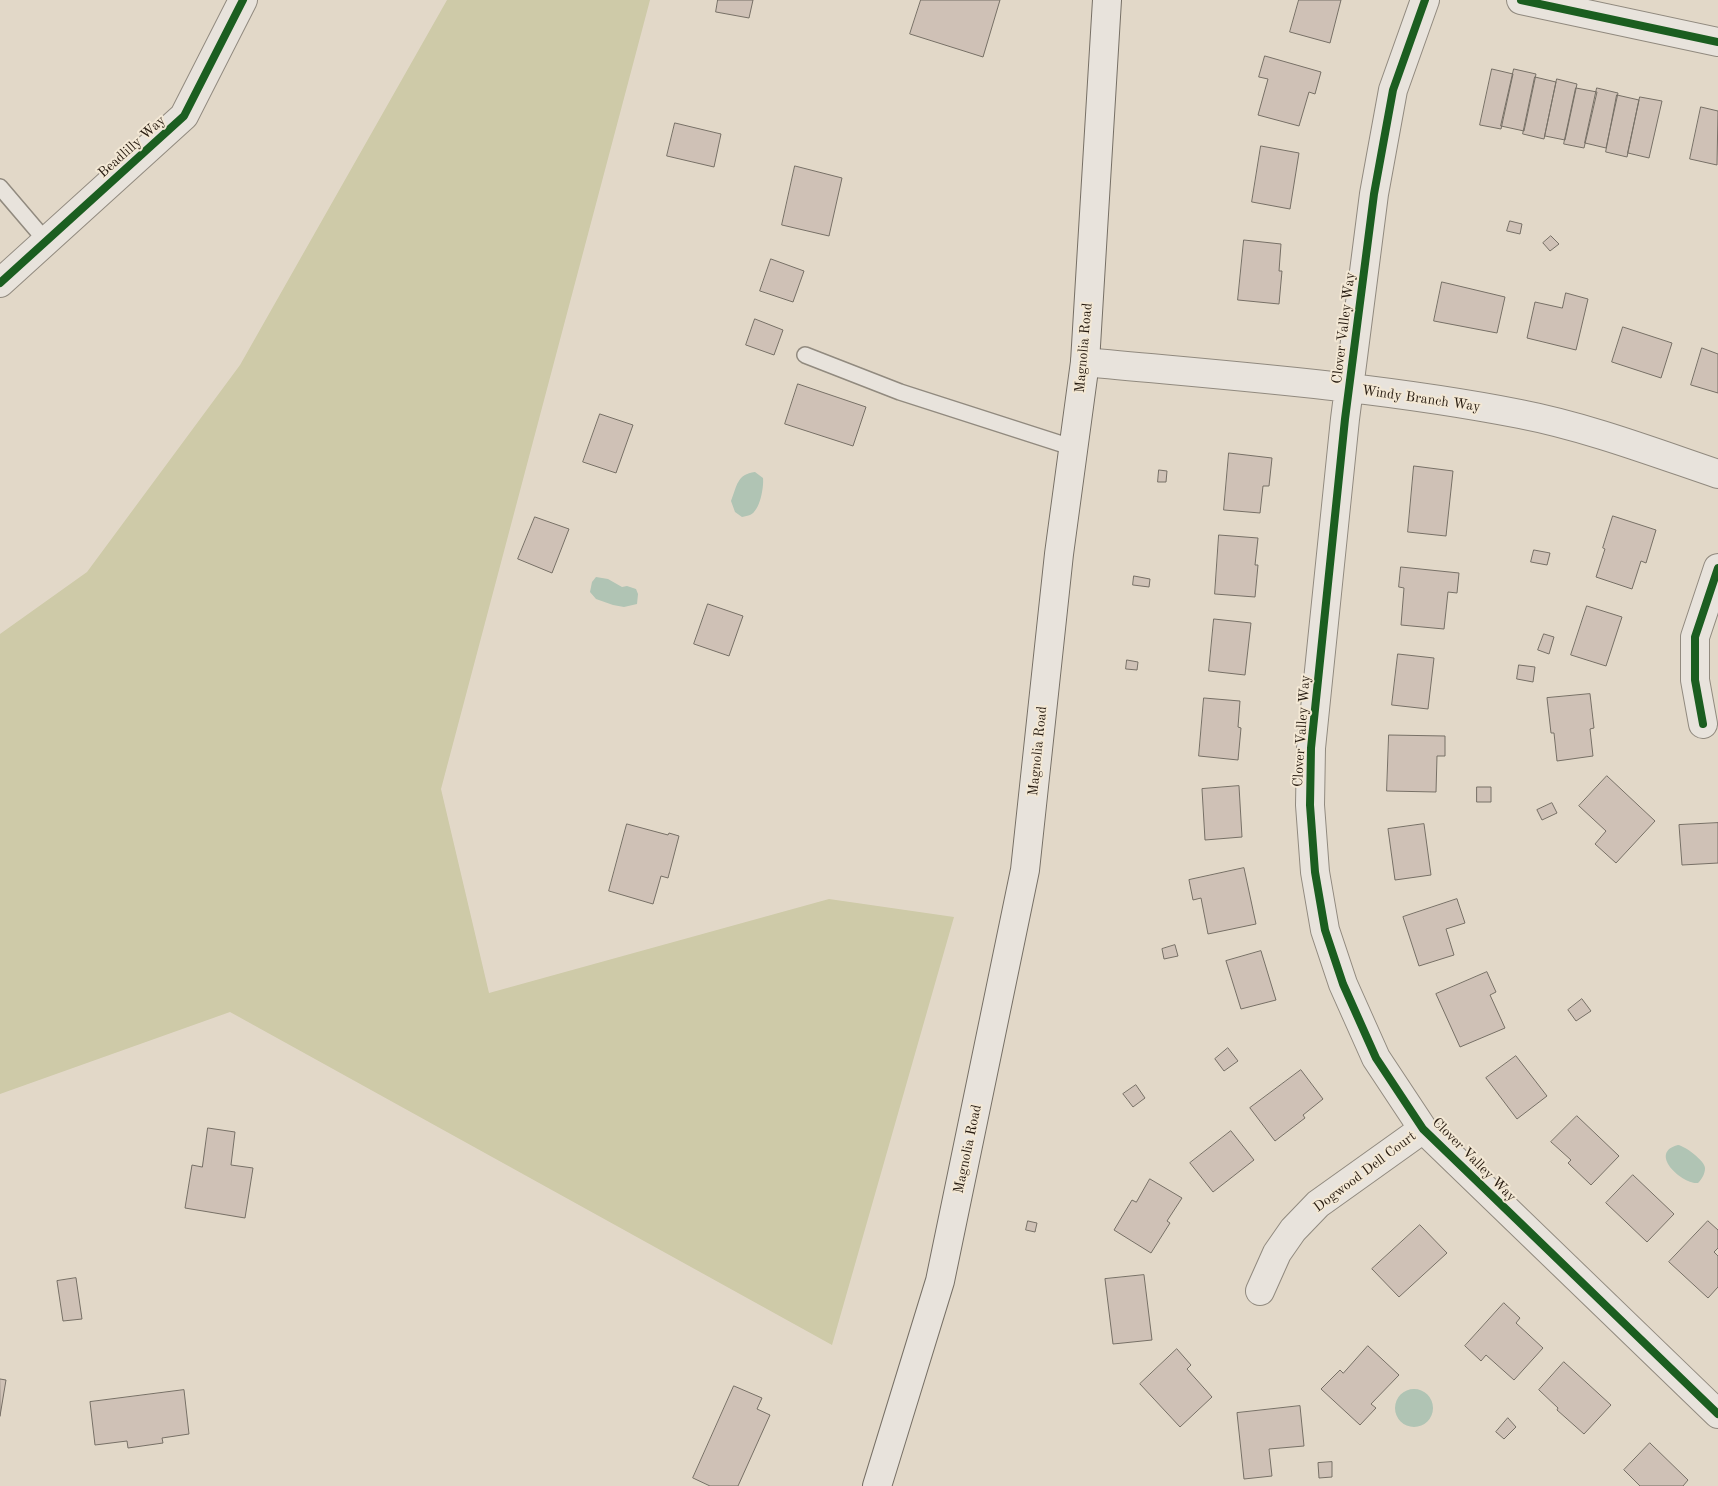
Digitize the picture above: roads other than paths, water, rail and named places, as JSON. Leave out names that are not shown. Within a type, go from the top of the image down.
[{"type":"street","name":"Beadlilly Way","points":[[0,283],[184,116],[243,0]]},
{"type":"street","name":"Magnolia Road","points":[[877,1486],[940,1281],[1025,870],[1059,554],[1085,362],[1108,0]]},
{"type":"street","name":"Clover Valley Way","points":[[1425,0],[1393,90],[1374,194],[1349,388],[1311,748],[1310,805],[1315,872],[1325,930],[1343,984],[1376,1058],[1423,1128],[1718,1414]]},
{"type":"street","points":[[1521,0],[1718,42]]},
{"type":"street","name":"Windy Branch Way","points":[[1085,362],[1409,395],[1521,414],[1592,432],[1718,474]]},
{"type":"street","points":[[1703,724],[1695,680],[1695,637],[1718,568]]},
{"type":"street","name":"Dogwood Dell Court","points":[[1260,1291],[1277,1253],[1293,1230],[1318,1204],[1423,1128]]},
{"type":"lane","points":[[0,187],[46,241]]},
{"type":"lane","points":[[805,355],[900,392],[1074,448]]}]
